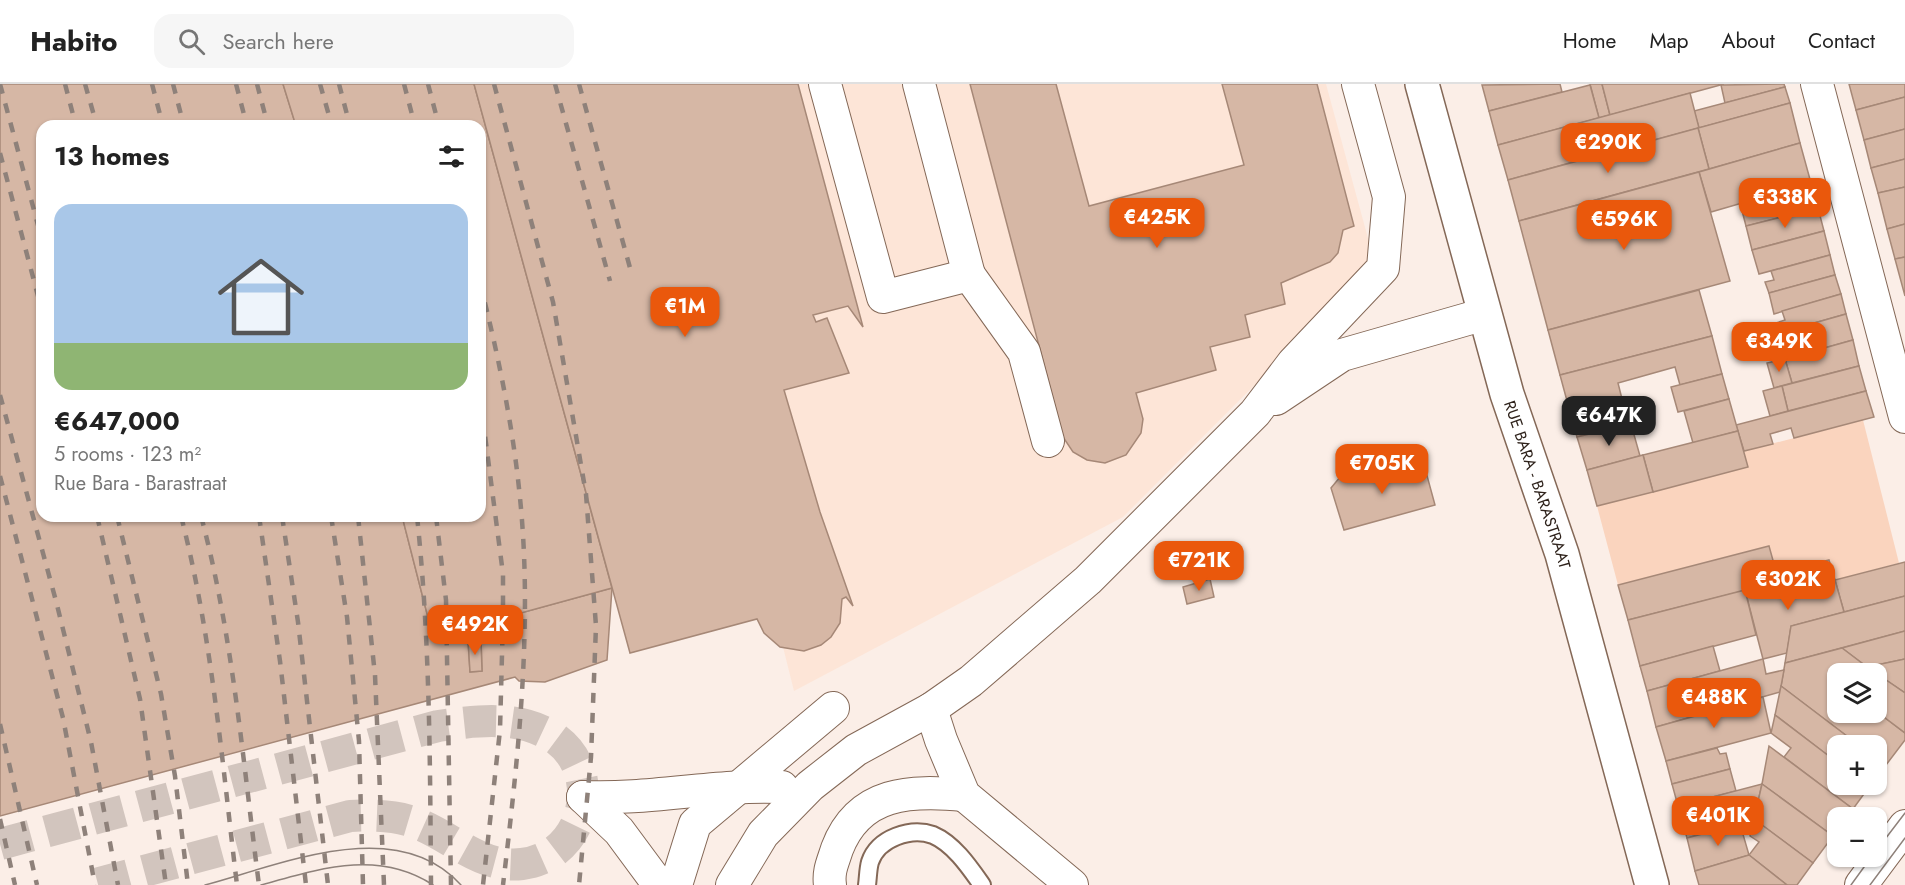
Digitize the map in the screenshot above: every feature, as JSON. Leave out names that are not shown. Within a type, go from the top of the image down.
[{"type":"main road","name":"RUE BARA - BARASTRAAT","points":[[1422,84],[1507,394],[1562,554],[1652,885]]},
{"type":"street","points":[[825,84],[855,246],[883,297],[969,275]]},
{"type":"street","points":[[919,84],[969,275],[1024,352],[1048,441]]},
{"type":"street","points":[[732,885],[763,834],[782,812],[810,786],[856,750],[931,709],[971,681],[1056,610],[1255,413],[1293,363],[1383,268],[1389,197],[1358,84]]},
{"type":"street","points":[[1817,84],[1905,417]]},
{"type":"street","points":[[1255,413],[1342,355],[1485,314]]},
{"type":"street","points":[[676,885],[696,824],[741,785],[774,767],[833,708]]},
{"type":"street","points":[[931,709],[941,741],[964,795],[1072,885]]},
{"type":"street","points":[[659,885],[619,831],[583,797],[624,799],[741,785]]},
{"type":"street","points":[[830,885],[828,873],[841,839],[849,826],[865,810],[903,793],[928,792],[964,795]]},
{"type":"street","points":[[1866,883],[1905,826]]},
{"type":"lane","points":[[867,885],[870,861],[877,851],[892,837],[913,832],[934,836],[965,861],[982,885]]},
{"type":"shaded area","points":[[642,84],[1326,84],[1375,264],[1123,517],[794,691]]},
{"type":"shaded area","points":[[1863,420],[1899,563],[1835,580],[1829,560],[1776,574],[1768,546],[1618,585],[1597,506],[1747,467],[1744,451]]},
{"type":"building","points":[[0,84],[283,84],[294,120],[36,120],[36,522],[404,522],[433,637],[612,588],[607,660],[545,682],[519,681],[515,677],[0,816]],"holes":[[[468,640],[481,640],[482,671],[470,672]]]},
{"type":"building","points":[[283,84],[474,84],[484,120],[294,120]]},
{"type":"building","points":[[474,84],[798,84],[863,327],[848,306],[813,315],[816,322],[827,318],[849,373],[784,390],[820,512],[853,606],[846,597],[842,599],[840,623],[831,637],[821,645],[804,651],[780,647],[764,633],[757,619],[630,653],[486,128],[486,120],[484,120]]},
{"type":"building","points":[[970,84],[1056,84],[1089,206],[1244,165],[1222,84],[1317,84],[1354,226],[1343,230],[1338,253],[1330,262],[1281,283],[1285,304],[1245,315],[1250,337],[1210,347],[1216,370],[1136,393],[1143,419],[1141,433],[1126,455],[1105,463],[1087,460],[1073,452],[1063,437]]},
{"type":"building","points":[[1560,84],[1562,92],[1489,111],[1482,85]]},
{"type":"building","points":[[1590,84],[1602,84],[1610,115],[1599,118]]},
{"type":"building","points":[[1602,84],[1724,84],[1610,115]]},
{"type":"building","points":[[1784,84],[1785,87],[1725,103],[1721,85]]},
{"type":"building","points":[[1849,84],[1905,84],[1905,97],[1856,110]]},
{"type":"building","points":[[1590,85],[1599,118],[1498,145],[1489,111]]},
{"type":"building","points":[[1785,87],[1790,103],[1699,128],[1694,111]]},
{"type":"building","points":[[1690,93],[1699,128],[1508,180],[1498,145]]},
{"type":"building","points":[[1905,97],[1905,129],[1864,140],[1856,110]]},
{"type":"building","points":[[1790,103],[1800,143],[1709,169],[1698,128]]},
{"type":"building","points":[[486,128],[612,588],[433,637],[404,522],[486,522]]},
{"type":"building","points":[[1698,128],[1709,169],[1519,221],[1508,180]]},
{"type":"building","points":[[1905,129],[1905,159],[1871,168],[1864,140]]},
{"type":"building","points":[[1800,143],[1811,183],[1711,212],[1699,172]]},
{"type":"building","points":[[1905,159],[1905,187],[1878,193],[1871,168]]},
{"type":"building","points":[[1699,172],[1730,281],[1548,330],[1519,221]]},
{"type":"building","points":[[1811,183],[1818,208],[1746,226],[1740,203]]},
{"type":"building","points":[[1905,187],[1905,224],[1887,229],[1878,193]]},
{"type":"building","points":[[1818,208],[1824,231],[1752,250],[1746,226]]},
{"type":"building","points":[[1905,224],[1905,257],[1895,259],[1887,229]]},
{"type":"building","points":[[1824,231],[1830,255],[1759,274],[1752,250]]},
{"type":"building","points":[[1830,255],[1835,275],[1769,293],[1765,282],[1774,280],[1771,271]]},
{"type":"building","points":[[1905,257],[1905,296],[1895,259]]},
{"type":"building","points":[[1835,275],[1841,294],[1774,314],[1769,293]]},
{"type":"building","points":[[1699,290],[1712,336],[1560,375],[1548,330]]},
{"type":"building","points":[[1841,294],[1846,314],[1779,333],[1776,323],[1785,320],[1782,311]]},
{"type":"building","points":[[1846,314],[1853,340],[1785,359],[1779,333]]},
{"type":"building","points":[[1712,336],[1722,374],[1680,385],[1675,367],[1618,383],[1622,399],[1570,412],[1560,375]]},
{"type":"building","points":[[1853,340],[1859,366],[1792,383],[1785,359]]},
{"type":"building","points":[[1785,359],[1792,383],[1774,388],[1767,363]]},
{"type":"building","points":[[1859,366],[1866,391],[1788,411],[1782,386]]},
{"type":"building","points":[[1722,374],[1729,399],[1678,412],[1671,387]]},
{"type":"building","points":[[1782,386],[1788,411],[1770,416],[1763,391]]},
{"type":"building","points":[[1866,391],[1874,417],[1794,438],[1791,428],[1770,434],[1773,444],[1744,451],[1736,425]]},
{"type":"building","points":[[1628,398],[1632,411],[1640,409],[1643,421],[1577,437],[1570,412]]},
{"type":"building","points":[[1729,399],[1738,431],[1693,443],[1684,411]]},
{"type":"building","points":[[1631,424],[1640,456],[1587,470],[1577,437]]},
{"type":"building","points":[[1738,431],[1748,467],[1653,492],[1643,455]]},
{"type":"building","points":[[1643,455],[1653,492],[1597,506],[1587,470]]},
{"type":"building","points":[[1423,461],[1435,505],[1344,530],[1331,488],[1340,477],[1358,469],[1360,477]]},
{"type":"building","points":[[1769,546],[1779,582],[1628,620],[1618,585]]},
{"type":"building","points":[[1829,560],[1835,580],[1793,591],[1788,571]]},
{"type":"building","points":[[1905,562],[1905,596],[1844,612],[1835,580]]},
{"type":"building","points":[[1788,571],[1793,591],[1835,580],[1844,612],[1791,626],[1787,653],[1763,659],[1745,590],[1779,582],[1776,574]]},
{"type":"building","points":[[1210,579],[1214,597],[1187,604],[1183,587]]},
{"type":"building","points":[[1745,590],[1756,635],[1640,666],[1628,620]]},
{"type":"building","points":[[1905,596],[1905,631],[1785,663],[1791,626]]},
{"type":"building","points":[[1905,631],[1905,659],[1886,663],[1862,663],[1842,648]]},
{"type":"building","points":[[468,640],[481,640],[482,671],[470,672]]},
{"type":"building","points":[[1713,646],[1720,671],[1647,691],[1640,666]]},
{"type":"building","points":[[1842,648],[1862,663],[1827,663],[1827,721],[1781,686],[1785,663]]},
{"type":"building","points":[[1763,659],[1766,674],[1784,670],[1780,692],[1656,727],[1647,691]]},
{"type":"building","points":[[1905,659],[1905,693],[1887,681],[1886,663]]},
{"type":"building","points":[[1887,681],[1905,693],[1905,733],[1887,719]]},
{"type":"building","points":[[1781,686],[1846,735],[1827,735],[1827,755],[1775,715]]},
{"type":"building","points":[[1763,697],[1771,733],[1666,761],[1656,727]]},
{"type":"building","points":[[1775,715],[1827,755],[1827,789],[1784,757],[1791,748],[1771,733]]},
{"type":"building","points":[[1887,719],[1905,733],[1905,740],[1887,764],[1887,735],[1846,735],[1830,723],[1887,723]]},
{"type":"building","points":[[1769,746],[1827,790],[1827,795],[1834,795],[1850,807],[1827,807],[1827,832],[1762,784]]},
{"type":"building","points":[[1717,748],[1720,754],[1726,753],[1730,769],[1672,784],[1666,761]]},
{"type":"building","points":[[1730,769],[1736,791],[1678,806],[1672,784]]},
{"type":"building","points":[[1762,784],[1755,815],[1736,824],[1687,838],[1678,806]]},
{"type":"building","points":[[1762,784],[1827,832],[1827,844],[1813,863],[1754,819]]},
{"type":"building","points":[[1834,795],[1863,795],[1854,807],[1850,807]]},
{"type":"building","points":[[1754,819],[1813,863],[1797,885],[1787,885],[1749,855],[1759,842],[1750,836]]},
{"type":"building","points":[[1740,824],[1749,855],[1695,871],[1687,838]]},
{"type":"building","points":[[1749,855],[1787,885],[1699,885],[1695,871]]},
{"type":"tunnel","points":[[0,844],[438,726],[467,722],[495,721],[523,724],[550,735],[568,750],[578,768],[583,788],[581,809],[574,828],[562,845],[544,858],[522,864],[507,864],[479,856],[413,822],[382,816],[350,816],[92,885]]},
{"type":"tram line","points":[[1887,837],[1905,813]]},
{"type":"tram line","points":[[1870,885],[1905,838]]},
{"type":"tram line","points":[[205,885],[303,857],[338,850],[372,848],[405,852],[435,864],[461,885]]},
{"type":"tram line","points":[[261,885],[326,868],[370,865],[412,874],[433,885]]},
{"type":"tram line","points":[[1851,885],[1864,867]]},
{"type":"railway","points":[[0,84],[36,218]]},
{"type":"railway","points":[[65,84],[74,120]]},
{"type":"railway","points":[[85,84],[95,120]]},
{"type":"railway","points":[[152,84],[161,120]]},
{"type":"railway","points":[[173,84],[182,120]]},
{"type":"railway","points":[[236,84],[245,120]]},
{"type":"railway","points":[[257,84],[266,120]]},
{"type":"railway","points":[[320,84],[330,120]]},
{"type":"railway","points":[[339,84],[348,120]]},
{"type":"railway","points":[[404,84],[413,120]]},
{"type":"railway","points":[[428,84],[437,120]]},
{"type":"railway","points":[[494,84],[553,302],[586,494],[596,626],[591,757],[579,885]]},
{"type":"railway","points":[[555,84],[610,281]]},
{"type":"railway","points":[[579,84],[632,275]]},
{"type":"railway","points":[[0,153],[36,288]]},
{"type":"railway","points":[[486,308],[509,417],[524,546],[522,692],[503,885]]},
{"type":"railway","points":[[0,395],[56,601],[91,742],[118,885]]},
{"type":"railway","points":[[483,885],[500,730],[503,617],[503,574],[486,443]]},
{"type":"railway","points":[[0,476],[63,718],[95,885]]},
{"type":"railway","points":[[98,522],[140,699],[166,885]]},
{"type":"railway","points":[[118,522],[161,694],[175,776],[188,885]]},
{"type":"railway","points":[[182,522],[201,607],[208,653],[237,885]]},
{"type":"railway","points":[[202,522],[229,653],[259,885]]},
{"type":"railway","points":[[260,522],[280,661],[306,885]]},
{"type":"railway","points":[[283,522],[298,622],[328,885]]},
{"type":"railway","points":[[332,522],[347,617],[359,741],[363,885]]},
{"type":"railway","points":[[359,522],[375,675],[384,885]]},
{"type":"railway","points":[[418,522],[427,654],[431,885]]},
{"type":"railway","points":[[437,522],[446,600],[451,885]]},
{"type":"railway","points":[[0,724],[37,885]]},
{"type":"railway","points":[[0,819],[15,885]]}]
